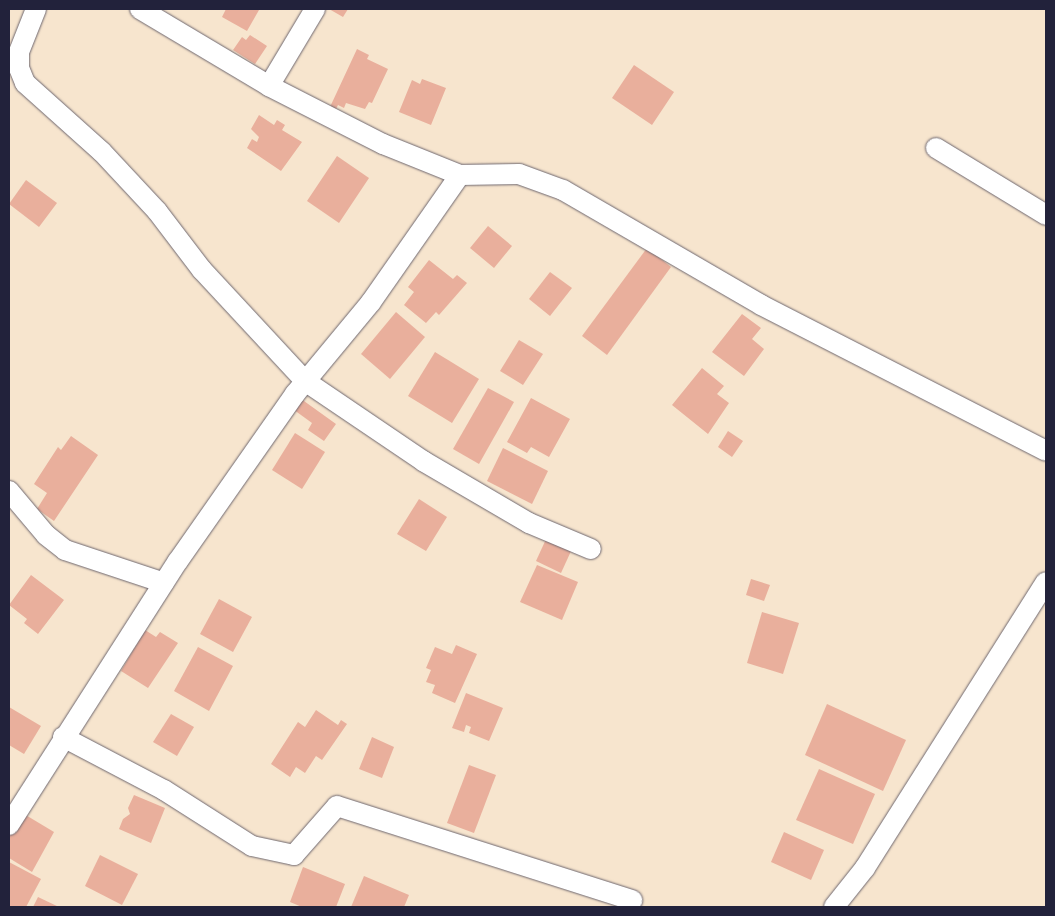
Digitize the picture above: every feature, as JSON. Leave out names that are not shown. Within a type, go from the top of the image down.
[{"type":"street","points":[[36,9],[19,52],[19,68],[26,83],[102,152],[157,211],[202,270],[305,381],[423,461],[530,522],[591,549]]},
{"type":"street","points":[[140,9],[269,86],[383,144],[460,176],[519,174],[563,190],[761,305],[1046,452]]},
{"type":"street","points":[[269,86],[314,9]]},
{"type":"street","points":[[936,148],[1046,215]]},
{"type":"street","points":[[9,825],[164,583],[305,381],[371,302],[460,176]]},
{"type":"street","points":[[9,491],[46,535],[64,550],[164,583]]},
{"type":"street","points":[[834,907],[865,868],[1046,582]]},
{"type":"street","points":[[63,738],[172,794],[252,846],[294,855],[337,806],[632,900]]},
{"type":"building","points":[[226,9],[259,10],[247,31],[222,17]]},
{"type":"building","points":[[329,9],[348,9],[343,17]]},
{"type":"building","points":[[250,35],[267,46],[255,64],[233,50],[242,37],[246,40]]},
{"type":"building","points":[[357,49],[369,55],[367,59],[388,69],[372,103],[369,102],[365,109],[346,103],[344,108],[338,105],[336,109],[330,107]]},
{"type":"building","points":[[634,65],[674,92],[652,125],[612,98]]},
{"type":"building","points":[[422,79],[446,88],[431,125],[399,112],[412,80],[420,84]]},
{"type":"building","points":[[259,115],[274,125],[277,120],[285,125],[282,130],[302,142],[281,171],[247,148],[252,139],[257,142],[259,137],[251,129]]},
{"type":"building","points":[[337,156],[369,178],[339,223],[307,201]]},
{"type":"building","points":[[26,180],[57,203],[39,227],[9,204]]},
{"type":"building","points":[[488,226],[512,246],[494,268],[470,248]]},
{"type":"building","points":[[647,248],[671,267],[607,355],[582,336]]},
{"type":"building","points":[[429,260],[453,279],[457,275],[467,283],[439,315],[436,312],[426,323],[404,305],[414,292],[408,287]]},
{"type":"building","points":[[550,272],[572,288],[550,316],[529,299]]},
{"type":"building","points":[[396,312],[425,337],[390,379],[361,354]]},
{"type":"building","points":[[742,314],[761,328],[752,339],[764,349],[744,376],[712,352]]},
{"type":"building","points":[[519,340],[543,354],[523,385],[500,371]]},
{"type":"building","points":[[435,352],[479,379],[452,423],[408,396]]},
{"type":"building","points":[[702,368],[724,386],[717,394],[729,403],[708,434],[672,405]]},
{"type":"building","points":[[488,388],[514,402],[479,464],[453,449]]},
{"type":"building","points":[[297,396],[336,424],[324,441],[308,430],[312,423],[290,407]]},
{"type":"building","points":[[531,398],[570,419],[549,457],[531,447],[527,453],[507,442]]},
{"type":"building","points":[[728,431],[743,441],[732,457],[718,447]]},
{"type":"building","points":[[295,433],[325,452],[302,489],[272,470]]},
{"type":"building","points":[[71,436],[98,455],[54,521],[37,509],[47,493],[34,484],[58,447],[61,450]]},
{"type":"building","points":[[503,448],[548,471],[532,504],[487,481]]},
{"type":"building","points":[[419,499],[447,517],[426,551],[397,534]]},
{"type":"building","points":[[547,537],[572,549],[561,573],[536,561]]},
{"type":"building","points":[[537,565],[578,582],[562,620],[520,602]]},
{"type":"building","points":[[31,575],[64,600],[38,634],[24,623],[27,619],[9,605]]},
{"type":"building","points":[[751,579],[770,585],[764,601],[746,595]]},
{"type":"building","points":[[219,599],[252,617],[233,652],[200,634]]},
{"type":"building","points":[[762,612],[799,623],[783,674],[747,663]]},
{"type":"building","points":[[145,630],[156,637],[160,632],[178,643],[148,688],[121,671]]},
{"type":"building","points":[[456,645],[477,654],[455,703],[432,693],[435,685],[426,682],[431,670],[426,668],[435,647],[452,654]]},
{"type":"building","points":[[198,647],[233,666],[209,711],[174,691]]},
{"type":"building","points":[[466,693],[503,708],[489,741],[469,733],[471,727],[466,725],[464,732],[452,728]]},
{"type":"building","points":[[827,704],[906,740],[883,791],[805,755]]},
{"type":"building","points":[[9,707],[41,726],[24,754],[9,745]]},
{"type":"building","points":[[316,710],[338,725],[341,720],[347,724],[322,760],[316,756],[305,773],[296,767],[290,777],[271,764],[298,722],[305,727]]},
{"type":"building","points":[[171,714],[194,727],[177,756],[153,742]]},
{"type":"building","points":[[372,737],[394,747],[382,778],[359,769]]},
{"type":"building","points":[[469,765],[496,775],[474,833],[447,823]]},
{"type":"building","points":[[819,769],[875,794],[853,844],[796,820]]},
{"type":"building","points":[[134,795],[165,808],[151,843],[119,829],[123,819],[130,814],[128,808]]},
{"type":"building","points":[[19,811],[54,832],[32,872],[9,858],[9,829]]},
{"type":"building","points":[[784,832],[824,850],[811,880],[771,862]]},
{"type":"building","points":[[100,855],[138,874],[122,905],[85,886]]},
{"type":"building","points":[[9,862],[41,879],[26,907],[9,907]]},
{"type":"building","points":[[303,867],[345,884],[336,907],[302,907],[290,902]]},
{"type":"building","points":[[364,876],[409,895],[404,907],[351,907]]},
{"type":"building","points":[[38,897],[59,907],[33,907]]}]
